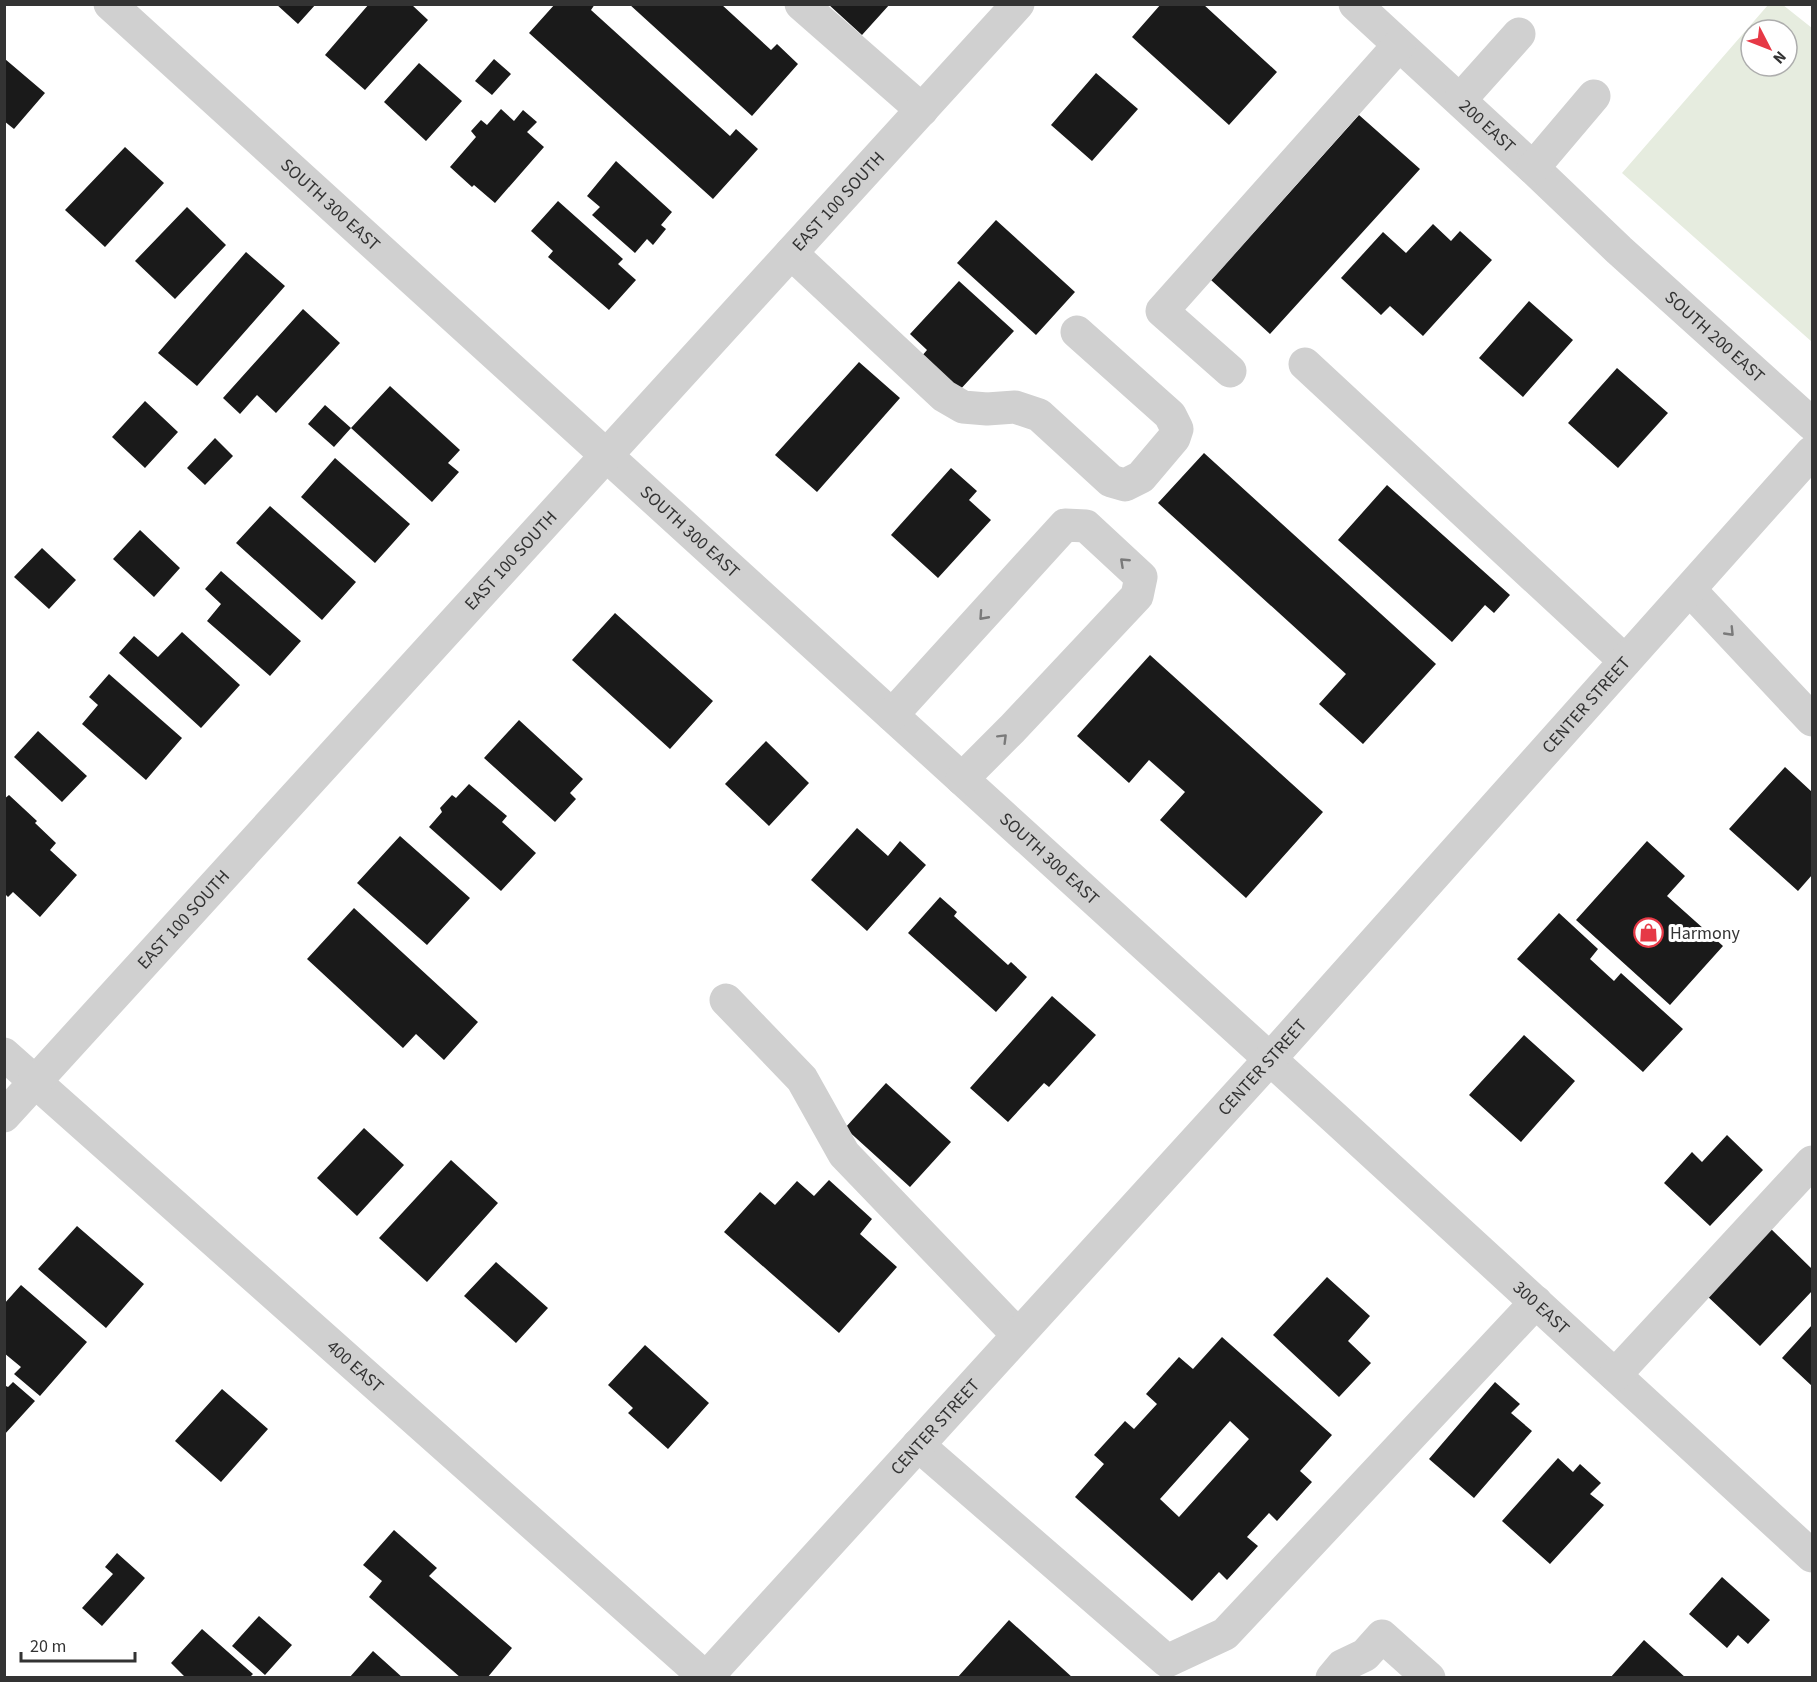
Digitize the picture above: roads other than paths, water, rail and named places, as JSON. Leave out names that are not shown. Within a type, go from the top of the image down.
[{"type":"street","name":"SOUTH 300 EAST","points":[[110,4],[1270,1059]]},
{"type":"street","points":[[801,4],[922,110]]},
{"type":"street","name":"EAST 100 SOUTH","points":[[4,1116],[1018,4]]},
{"type":"street","name":"200 EAST","points":[[1355,4],[1619,250]]},
{"type":"street","points":[[1460,100],[1519,34]]},
{"type":"street","points":[[1230,371],[1162,311],[1399,45]]},
{"type":"street","points":[[1533,168],[1594,96]]},
{"type":"street","name":"SOUTH 200 EAST","points":[[1619,250],[1812,424]]},
{"type":"street","points":[[791,253],[944,396],[963,407],[1015,407],[1039,415],[1111,481],[1125,485],[1141,477],[1174,438],[1177,429],[1170,415],[1077,332]]},
{"type":"street","points":[[1305,364],[1625,661]]},
{"type":"street","name":"CENTER STREET","points":[[706,1677],[1270,1059],[1812,452]]},
{"type":"street","points":[[892,715],[1065,525],[1086,526],[1141,577],[1137,596],[962,779]]},
{"type":"street","points":[[1690,590],[1812,720]]},
{"type":"street","points":[[726,1000],[802,1079],[844,1154],[1018,1335]]},
{"type":"street","name":"400 EAST","points":[[4,1054],[706,1677]]},
{"type":"street","name":"300 EAST","points":[[1270,1059],[1812,1556]]},
{"type":"street","points":[[1615,1376],[1812,1162]]},
{"type":"street","points":[[918,1444],[1167,1661],[1225,1634],[1536,1302]]},
{"type":"street","points":[[1332,1677],[1342,1666],[1365,1655],[1383,1636],[1429,1677]]},
{"type":"place","name":"Harmony","points":[[1649,933]]}]
